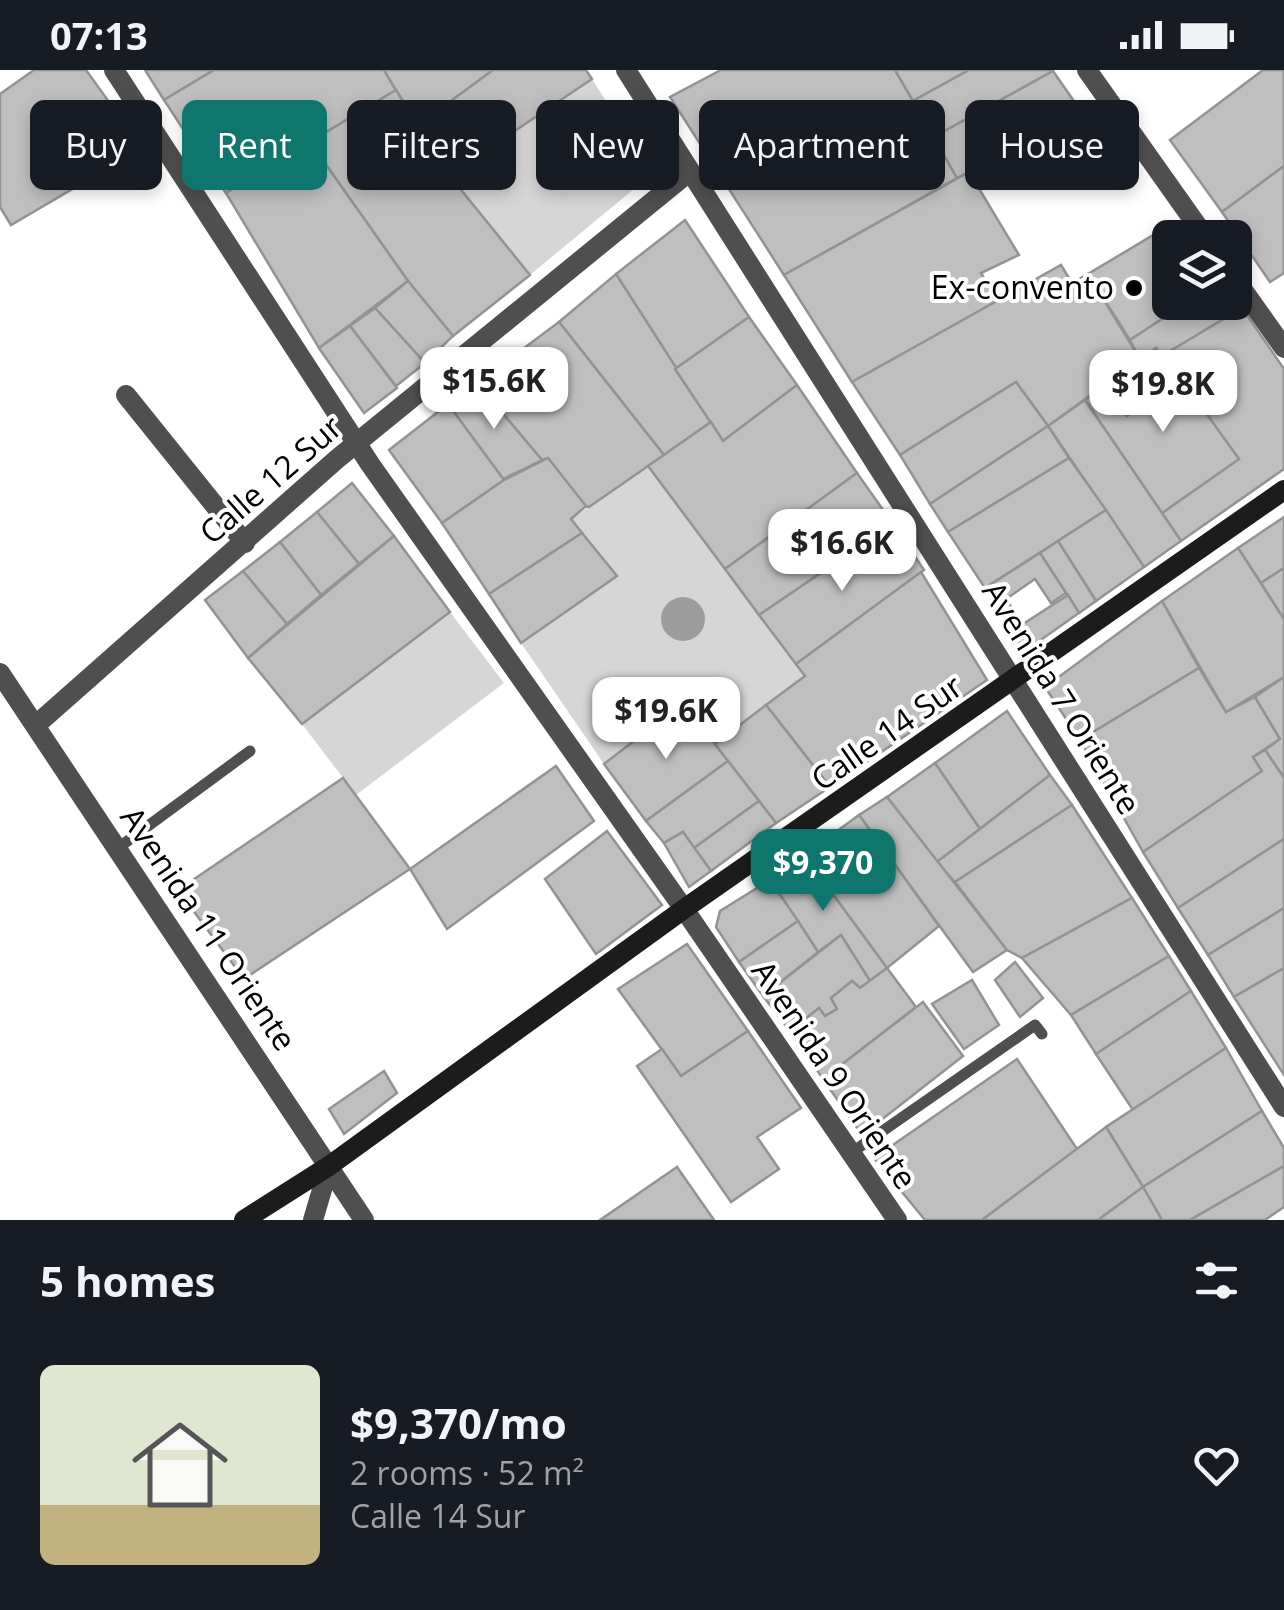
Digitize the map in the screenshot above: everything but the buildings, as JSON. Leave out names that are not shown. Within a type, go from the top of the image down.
[{"type":"main road","name":"Calle 14 Sur","points":[[244,1220],[329,1166],[684,909],[1284,490]]},
{"type":"street","name":"Avenida 9 Oriente","points":[[114,70],[370,464],[684,909],[897,1220]]},
{"type":"street","name":"Avenida 7 Oriente","points":[[626,70],[1284,1106]]},
{"type":"street","points":[[1087,70],[1193,220]]},
{"type":"street","name":"Calle 12 Sur","points":[[36,726],[359,442],[689,172]]},
{"type":"street","points":[[1252,303],[1284,348]]},
{"type":"street","points":[[126,395],[245,543]]},
{"type":"street","name":"Avenida 11 Oriente","points":[[0,673],[364,1220]]},
{"type":"street","points":[[313,1220],[329,1166]]},
{"type":"lane","points":[[118,848],[250,751]]},
{"type":"lane","points":[[851,1153],[1035,1025],[1042,1034]]},
{"type":"shaded area","points":[[592,79],[605,100],[561,100]]},
{"type":"shaded area","points":[[536,117],[536,190],[633,190],[530,275],[461,190],[516,190],[516,130]]},
{"type":"shaded area","points":[[648,466],[805,676],[715,744],[683,703],[604,764],[521,643],[616,576],[571,519]]},
{"type":"shaded area","points":[[683,597],[699,603],[705,619],[699,635],[683,641],[667,635],[661,619],[667,603]]},
{"type":"shaded area","points":[[450,612],[504,683],[356,795],[302,724]]},
{"type":"place","name":"Ex-convento","points":[[1134,288]]}]
